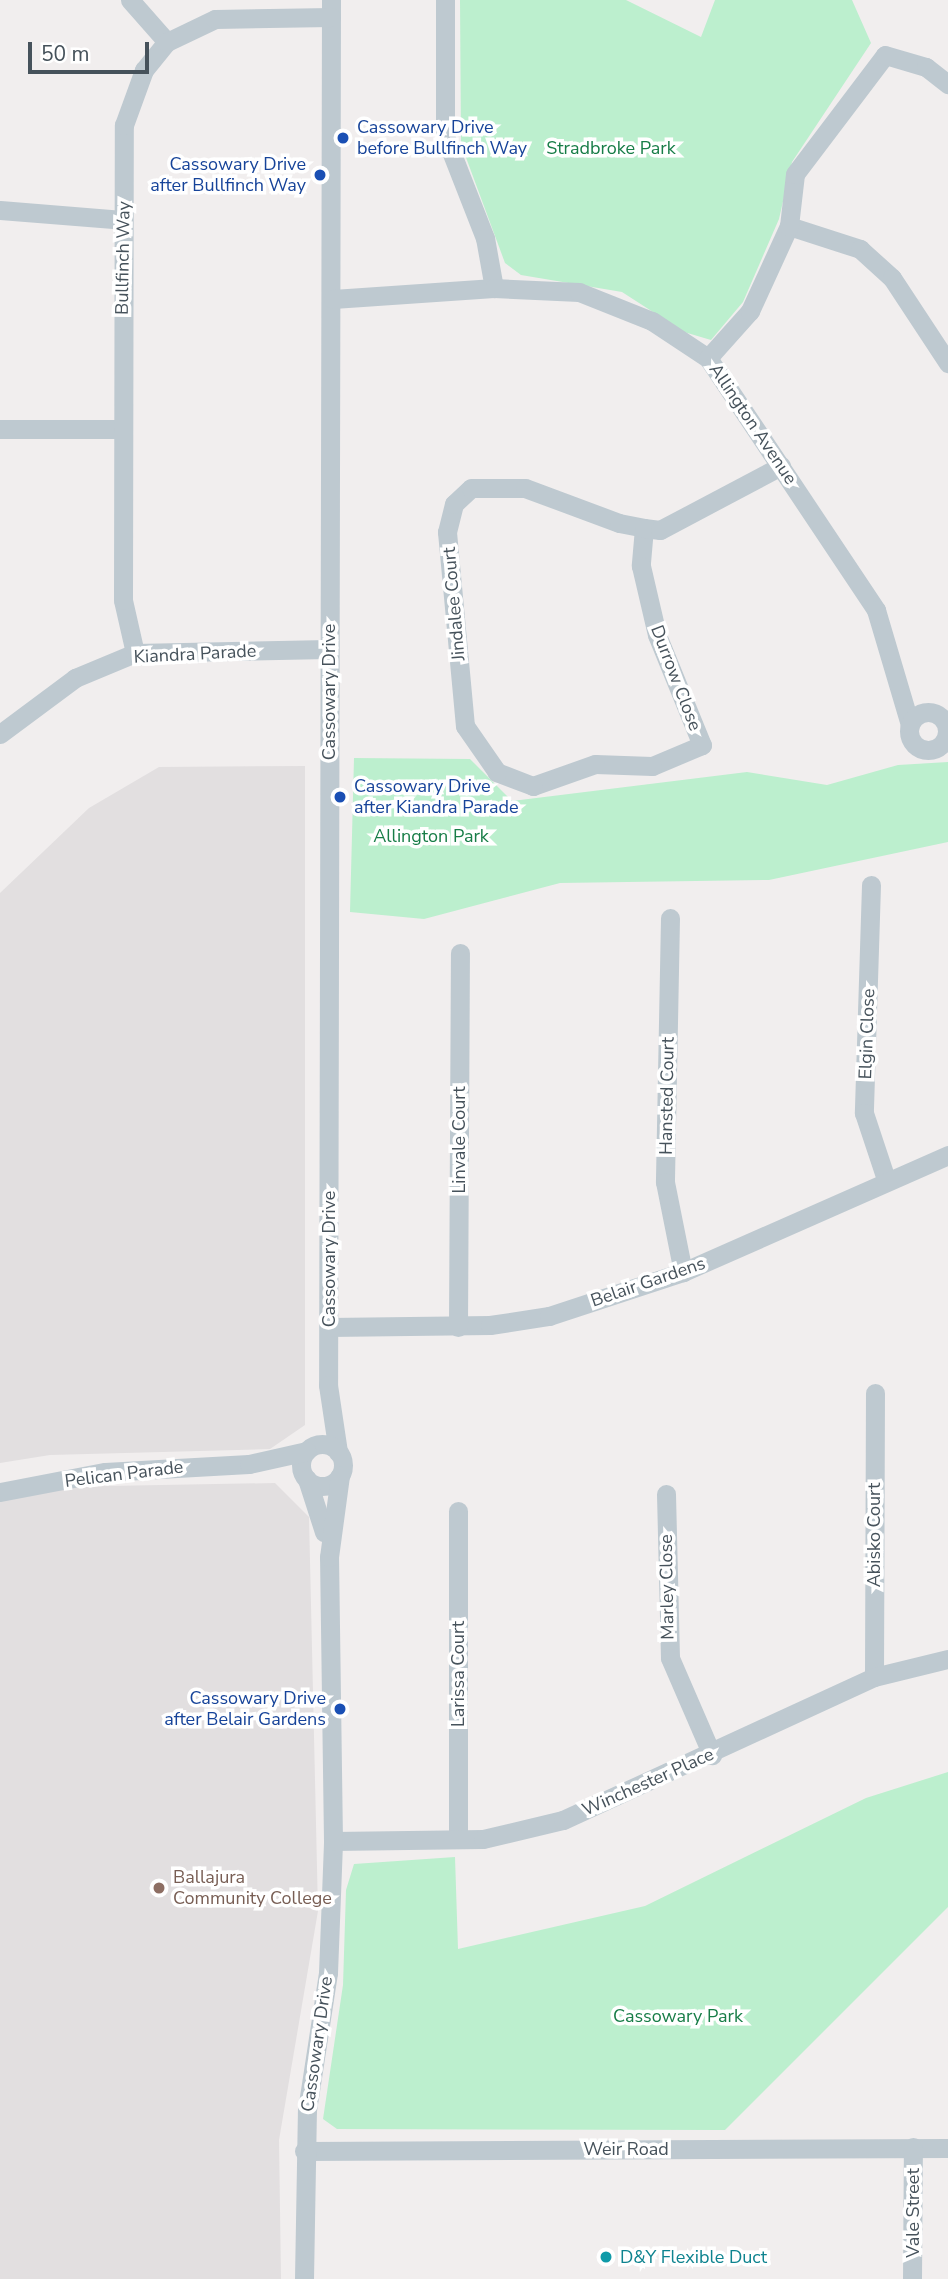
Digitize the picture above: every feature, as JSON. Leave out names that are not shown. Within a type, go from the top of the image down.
[{"type":"street","points":[[130,0],[167,42]]},
{"type":"street","points":[[445,0],[445,136],[485,238],[494,288]]},
{"type":"street","name":"Bullfinch Way","points":[[135,653],[123,600],[121,429],[124,125],[144,70],[167,42],[215,19],[331,8]]},
{"type":"street","name":"Cassowary Drive","points":[[304,2279],[304,2151],[325,2010],[333,1841],[329,1557],[340,1476],[328,1385],[328,649],[333,299],[331,8]]},
{"type":"street","points":[[708,358],[750,311],[789,226],[795,174],[885,55],[926,66],[948,84]]},
{"type":"street","points":[[0,210],[123,220]]},
{"type":"street","points":[[789,226],[860,249],[892,278],[948,363]]},
{"type":"street","name":"Allington Avenue","points":[[333,299],[494,288],[579,292],[652,321],[708,358],[876,610],[902,687],[916,719],[918,747],[944,746]]},
{"type":"street","points":[[0,429],[121,429]]},
{"type":"street","name":"Jindalee Court","points":[[702,745],[652,766],[595,764],[533,786],[497,772],[465,726],[447,532],[454,504],[471,488],[525,488],[644,528],[660,530],[722,502],[781,466]]},
{"type":"street","name":"Durrow Close","points":[[644,528],[641,566],[657,635],[702,745]]},
{"type":"street","name":"Kiandra Parade","points":[[4,722],[75,678],[135,653],[328,649]]},
{"type":"street","points":[[916,719],[940,715],[947,725],[944,746]]},
{"type":"street","name":"Elgin Close","points":[[870,885],[864,1113],[886,1179]]},
{"type":"street","name":"Hansted Court","points":[[670,918],[665,1182],[684,1272]]},
{"type":"street","name":"Linvale Court","points":[[458,1327],[460,953]]},
{"type":"street","name":"Belair Gardens","points":[[329,1327],[458,1327],[549,1316],[684,1272],[886,1179],[948,1155]]},
{"type":"street","name":"Cassowary Drive","points":[[328,1385],[309,1448],[305,1477],[329,1557]]},
{"type":"street","name":"Abisko Court","points":[[874,1677],[875,1393]]},
{"type":"street","points":[[309,1448],[338,1452]]},
{"type":"street","name":"Pelican Parade","points":[[0,1492],[105,1472],[249,1464],[309,1448]]},
{"type":"street","name":"Pelican Parade","points":[[249,1464],[305,1477],[326,1485],[340,1476]]},
{"type":"street","name":"Marley Close","points":[[666,1494],[670,1658],[712,1755]]},
{"type":"street","name":"Larissa Court","points":[[458,1511],[458,1836]]},
{"type":"street","name":"Winchester Place","points":[[333,1841],[458,1836],[483,1839],[563,1820],[712,1755],[874,1677],[948,1659]]},
{"type":"street","name":"Vale Street","points":[[912,2279],[913,2147]]},
{"type":"street","name":"Weir Road","points":[[304,2151],[948,2148]]},
{"type":"shaded area","points":[[305,766],[305,1425],[270,1449],[50,1455],[0,1463],[0,893],[89,808],[159,767]]},
{"type":"shaded area","name":"Ballajura Community College","points":[[275,1483],[309,1517],[318,1911],[279,2140],[281,2279],[0,2279],[0,1488]]},
{"type":"green space","name":"Stradbroke Park","points":[[460,0],[626,0],[701,37],[715,0],[852,0],[871,43],[792,162],[779,219],[743,302],[711,340],[684,332],[622,292],[521,275],[505,263],[461,144]]},
{"type":"green space","name":"Allington Park","points":[[354,758],[470,759],[512,801],[747,772],[827,785],[898,765],[948,762],[948,842],[769,880],[560,883],[424,919],[350,912]]},
{"type":"green space","name":"Cassowary Park","points":[[948,1772],[948,1907],[725,2130],[337,2129],[323,2119],[343,1985],[346,1890],[354,1864],[455,1857],[458,1949],[645,1906],[866,1798]]},
{"type":"place","name":"Cassowary Drive before Bullfinch Way","points":[[343,138]]},
{"type":"place","name":"Cassowary Drive after Bullfinch Way","points":[[320,175]]},
{"type":"place","name":"Cassowary Drive after Kiandra Parade","points":[[340,797]]},
{"type":"place","name":"Cassowary Drive after Belair Gardens","points":[[340,1709]]},
{"type":"place","name":"Ballajura Community College","points":[[159,1888]]},
{"type":"place","name":"D&Y Flexible Duct","points":[[606,2257]]}]
